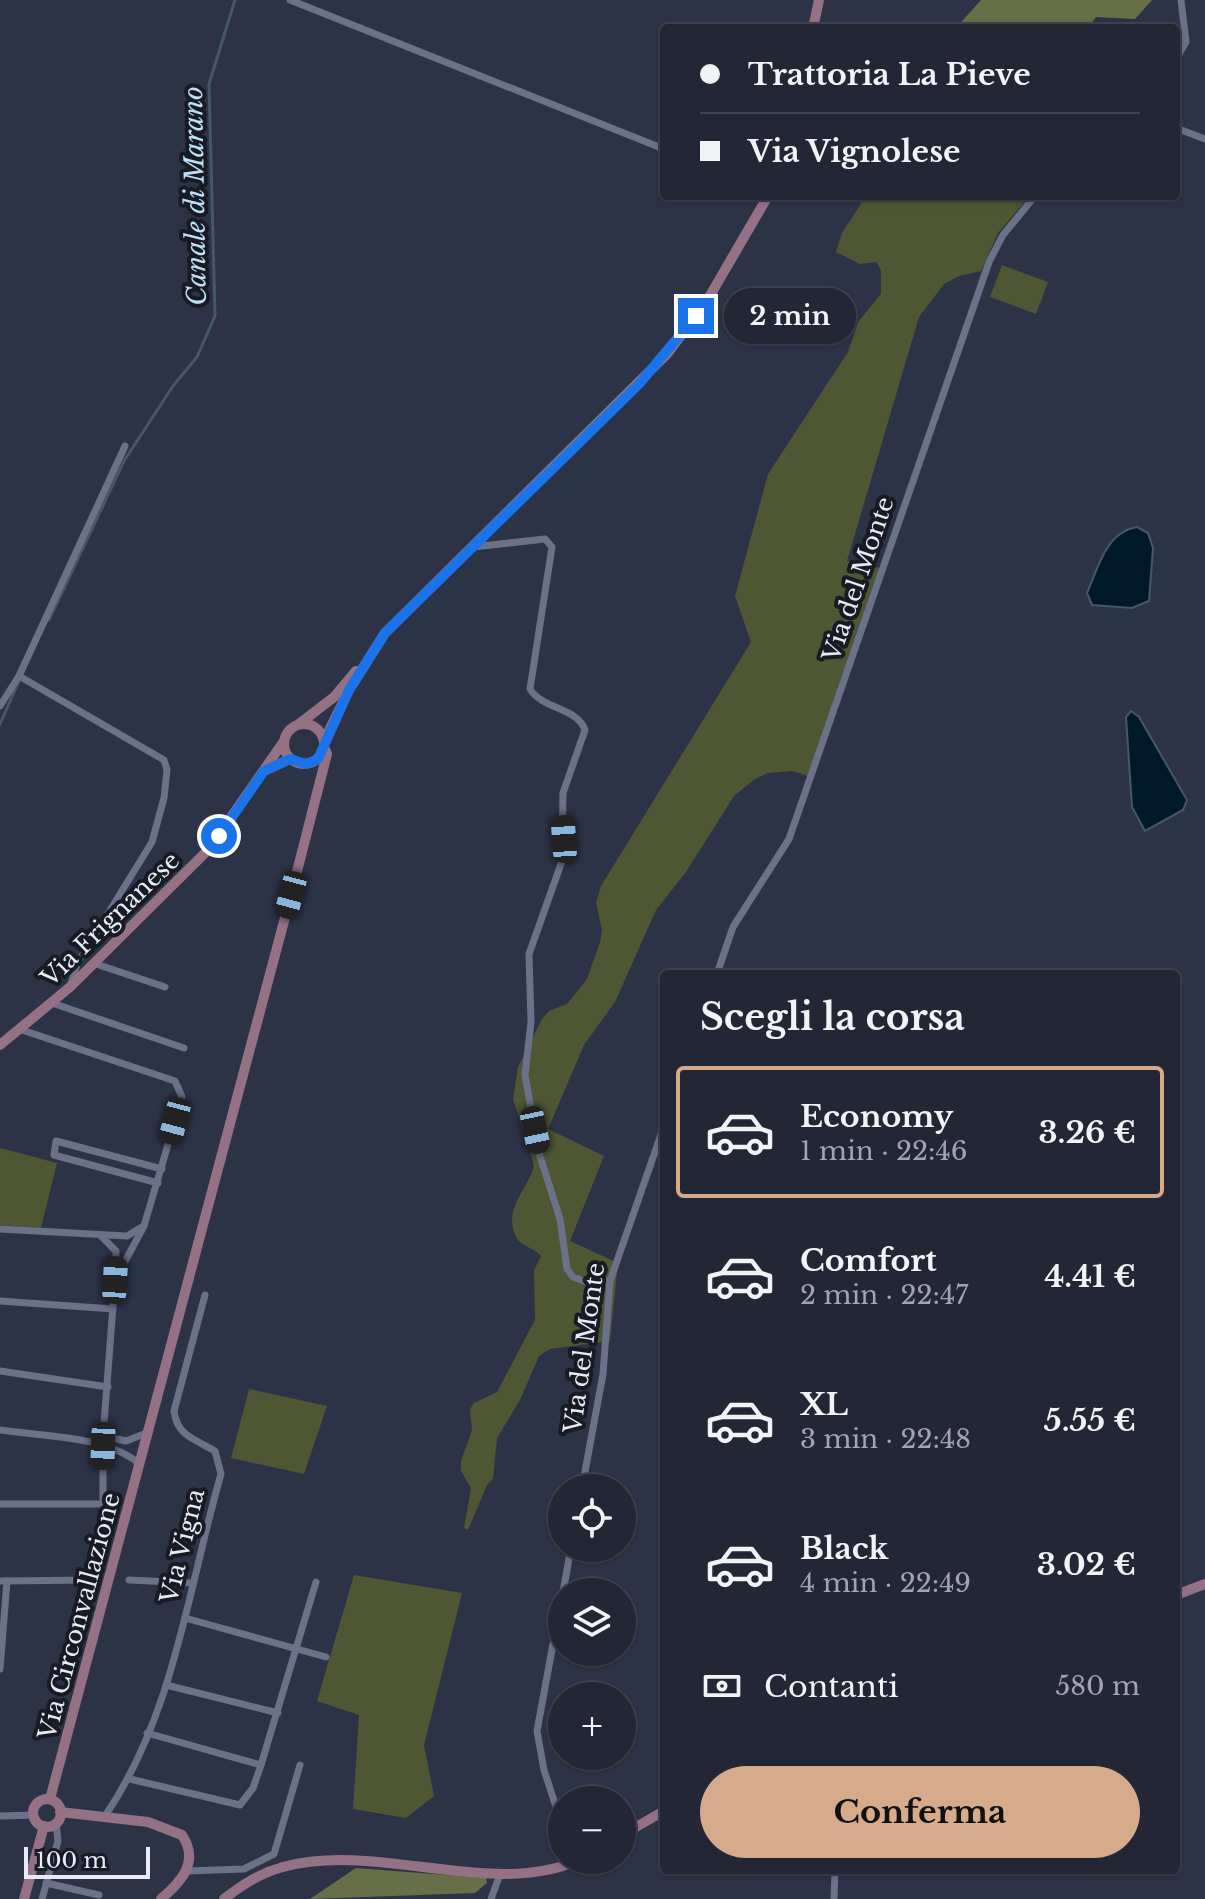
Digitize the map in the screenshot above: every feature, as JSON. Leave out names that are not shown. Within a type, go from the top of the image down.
[{"type":"main road","points":[[814,24],[819,0]]},
{"type":"main road","points":[[312,763],[300,764],[290,759],[284,741],[290,729],[334,697],[366,662],[400,616],[667,354],[708,299],[766,200]]},
{"type":"main road","name":"Via Circonvallazione","points":[[50,1799],[327,754],[324,744],[366,662]]},
{"type":"main road","points":[[299,724],[314,726],[324,744],[312,763]]},
{"type":"main road","name":"Via Frignanese","points":[[0,1045],[22,1030],[70,987],[209,849],[284,741]]},
{"type":"main road","points":[[264,771],[290,759]]},
{"type":"main road","points":[[312,763],[320,779]]},
{"type":"main road","points":[[1180,1593],[1205,1584]]},
{"type":"main road","points":[[44,1826],[33,1815],[38,1803],[50,1799],[58,1818]]},
{"type":"main road","points":[[636,1827],[660,1813]]},
{"type":"main road","points":[[24,1899],[44,1826],[58,1818],[105,1816],[176,1831],[189,1849],[187,1871],[178,1885],[161,1899]]},
{"type":"main road","points":[[224,1899],[261,1874],[312,1862],[352,1862],[518,1879],[548,1874]]},
{"type":"street","points":[[290,0],[660,147]]},
{"type":"street","points":[[1180,52],[1186,42],[1181,0]]},
{"type":"street","points":[[1180,130],[1205,139]]},
{"type":"street","name":"Via del Monte","points":[[718,970],[733,927],[789,839],[989,262],[1003,235],[1032,200]]},
{"type":"street","points":[[0,706],[21,678],[125,446]]},
{"type":"street","points":[[471,547],[540,539],[547,540],[552,547],[530,689],[538,698],[580,721],[585,730],[563,793],[562,861],[529,954],[530,1031],[526,1086],[539,1153],[560,1219],[567,1269],[573,1277],[584,1281],[610,1281]]},
{"type":"street","points":[[21,678],[164,760],[167,766],[164,798],[152,842],[77,964],[70,987]]},
{"type":"street","points":[[93,963],[165,987]]},
{"type":"street","points":[[52,1003],[184,1048]]},
{"type":"street","points":[[22,1030],[175,1081],[182,1097],[144,1226],[115,1280]]},
{"type":"street","name":"Via del Monte","points":[[585,1474],[603,1374],[610,1281],[660,1137]]},
{"type":"street","points":[[158,1183],[54,1155],[56,1141],[162,1169]]},
{"type":"street","points":[[0,1229],[127,1236],[144,1226]]},
{"type":"street","points":[[0,1669],[4,1581],[93,1580],[103,1550],[103,1436],[116,1251],[101,1236]]},
{"type":"street","name":"Via Vigna","points":[[105,1816],[130,1779],[166,1685],[221,1474],[215,1451],[182,1434],[176,1425],[174,1411],[205,1295]]},
{"type":"street","points":[[0,1301],[113,1309]]},
{"type":"street","points":[[0,1371],[108,1387]]},
{"type":"street","points":[[0,1430],[103,1446],[125,1452],[140,1464]]},
{"type":"street","points":[[103,1436],[126,1441],[149,1432]]},
{"type":"street","points":[[0,1504],[101,1504]]},
{"type":"street","points":[[129,1580],[193,1583]]},
{"type":"street","points":[[130,1779],[240,1805],[253,1788],[261,1765],[316,1582]]},
{"type":"street","points":[[185,1618],[326,1657]]},
{"type":"street","points":[[549,1666],[537,1731],[549,1786]]},
{"type":"street","points":[[166,1685],[278,1713]]},
{"type":"street","points":[[147,1733],[261,1765]]},
{"type":"street","points":[[187,1871],[244,1869],[274,1854],[300,1765]]},
{"type":"street","points":[[0,1816],[33,1815]]},
{"type":"street","points":[[42,1899],[58,1841],[58,1818]]},
{"type":"street","points":[[834,1899],[835,1874]]},
{"type":"street","points":[[491,1899],[499,1877]]},
{"type":"street","points":[[46,1883],[99,1895]]},
{"type":"green space","points":[[981,0],[1152,0],[1135,19],[1096,17],[1091,24],[960,24]]},
{"type":"green space","points":[[863,200],[1026,200],[998,233],[981,271],[959,276],[944,284],[919,317],[847,561],[885,569],[808,776],[792,771],[768,773],[734,796],[686,872],[656,910],[615,1002],[584,1045],[548,1129],[604,1156],[570,1241],[618,1263],[610,1341],[550,1349],[539,1356],[520,1400],[497,1438],[493,1479],[487,1485],[468,1530],[464,1528],[471,1488],[461,1471],[461,1461],[472,1430],[470,1409],[474,1403],[497,1392],[535,1320],[534,1270],[541,1256],[518,1240],[512,1217],[534,1165],[513,1099],[518,1067],[542,1019],[549,1011],[567,1004],[587,979],[602,930],[596,903],[601,886],[751,642],[735,596],[768,474],[848,352],[858,322],[881,294],[881,270],[876,262],[860,264],[836,252],[842,233]]},
{"type":"green space","points":[[1002,265],[1048,282],[1036,314],[990,297]]},
{"type":"green space","points":[[0,1148],[57,1163],[41,1228],[0,1225]]},
{"type":"green space","points":[[249,1389],[327,1406],[304,1474],[231,1458]]},
{"type":"green space","points":[[354,1575],[462,1593],[424,1745],[434,1796],[406,1818],[353,1809],[359,1715],[317,1701]]},
{"type":"green space","points":[[356,1868],[486,1878],[487,1883],[475,1893],[310,1899]]},
{"type":"water","points":[[1137,527],[1148,533],[1153,548],[1149,601],[1132,608],[1092,605],[1087,593],[1104,552],[1118,536]]},
{"type":"water","points":[[1131,711],[1139,717],[1187,800],[1183,810],[1145,831],[1132,807],[1126,717]]},
{"type":"waterway","name":"Canale di Marano","points":[[49,620],[124,461],[173,386],[197,357],[215,316],[209,84],[235,0]]},
{"type":"waterway","name":"Canale di Marano","points":[[0,724],[19,681]]},
{"type":"route","points":[[219,836],[264,771],[290,759],[300,764],[318,759],[349,690],[385,633],[415,600],[639,384],[696,316]]}]
